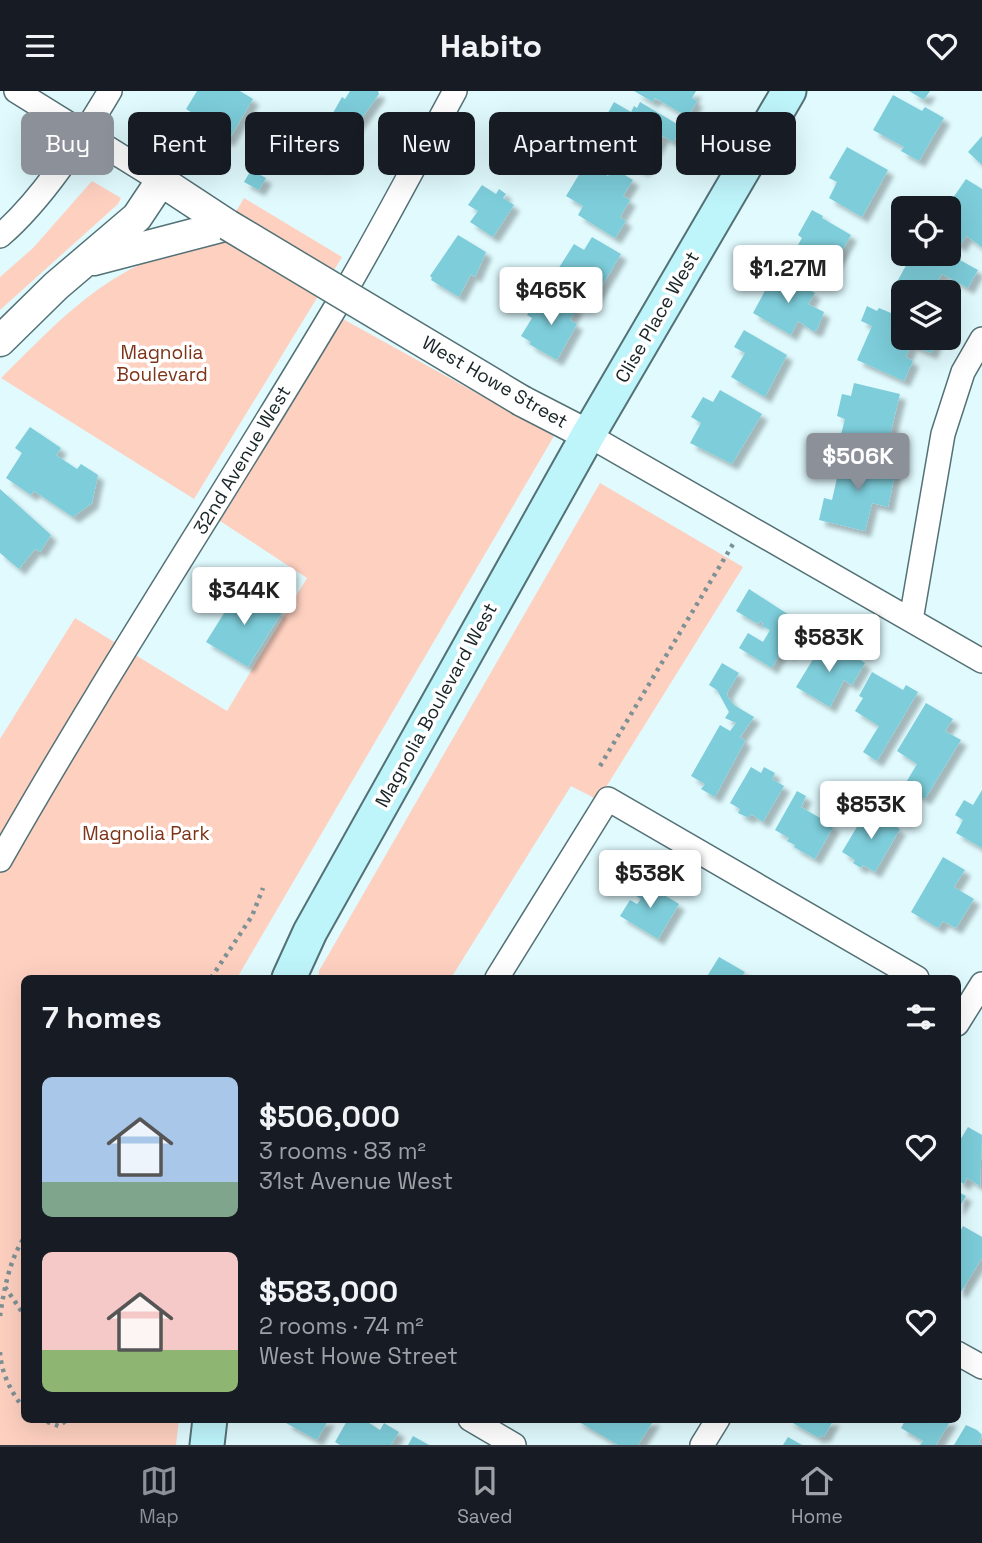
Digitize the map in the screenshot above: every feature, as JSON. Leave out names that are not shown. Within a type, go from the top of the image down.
[{"type":"main road","name":"Clise Place West","points":[[588,435],[789,91]]},
{"type":"main road","name":"Magnolia Boulevard West","points":[[290,975],[310,932],[588,435]]},
{"type":"main road","points":[[207,1445],[210,1423]]},
{"type":"street","name":"West Howe Street","points":[[16,91],[52,112]]},
{"type":"street","points":[[98,112],[110,91]]},
{"type":"street","name":"32nd Avenue West","points":[[0,860],[53,766],[342,296],[455,91]]},
{"type":"street","name":"West Howe Street","points":[[114,150],[228,225],[522,401],[588,435],[982,661]]},
{"type":"street","points":[[0,236],[19,220],[53,175]]},
{"type":"street","points":[[0,341],[80,264],[137,217],[161,181]]},
{"type":"street","points":[[80,264],[228,225]]},
{"type":"street","points":[[911,620],[943,433],[963,372],[982,339]]},
{"type":"street","points":[[499,975],[608,799],[912,975]]},
{"type":"street","points":[[966,1012],[982,984]]},
{"type":"street","points":[[961,1355],[982,1367]]},
{"type":"street","points":[[477,1423],[514,1445]]},
{"type":"street","points":[[702,1445],[716,1423]]},
{"type":"path","points":[[600,766],[735,542]]},
{"type":"path","points":[[213,975],[252,916],[263,888]]},
{"type":"path","points":[[0,1316],[5,1286],[21,1243]]},
{"type":"path","points":[[5,1286],[21,1310]]},
{"type":"path","points":[[0,1352],[1,1365],[21,1404]]},
{"type":"green space","points":[[92,181],[121,198],[118,204],[0,310],[0,277],[33,248]]},
{"type":"green space","name":"Magnolia Boulevard","points":[[244,198],[342,257],[194,499],[1,378],[58,322],[98,289],[120,275],[169,253],[199,245],[217,244]]},
{"type":"green space","name":"Magnolia Park","points":[[343,319],[554,436],[239,975],[21,975],[21,1423],[179,1423],[176,1445],[0,1445],[0,739],[75,618],[227,711],[307,578],[220,521]]},
{"type":"green space","points":[[600,483],[743,567],[598,800],[571,786],[453,975],[318,975]]},
{"type":"building","points":[[197,91],[240,91],[253,99],[231,136],[231,112],[191,112],[186,109]]},
{"type":"building","points":[[350,91],[378,91],[379,94],[364,115],[364,112],[334,112],[342,97],[345,99]]},
{"type":"building","points":[[634,91],[696,91],[692,98],[697,101],[691,112],[679,112],[655,98],[653,102]]},
{"type":"building","points":[[909,91],[930,91],[924,100]]},
{"type":"building","points":[[893,95],[922,111],[925,107],[944,118],[919,161],[901,151],[904,147],[873,130]]},
{"type":"building","points":[[614,102],[631,112],[608,112]]},
{"type":"building","points":[[640,102],[657,112],[631,112]]},
{"type":"building","points":[[662,115],[676,123],[676,137],[673,142],[663,136]]},
{"type":"building","points":[[982,136],[982,165],[968,152]]},
{"type":"building","points":[[847,147],[888,170],[862,217],[829,198],[837,182],[829,178]]},
{"type":"building","points":[[248,175],[266,178],[259,190],[244,182]]},
{"type":"building","points":[[579,175],[625,175],[633,180],[623,196],[630,200],[620,217],[626,221],[615,238],[578,215],[583,206],[566,196]]},
{"type":"building","points":[[966,179],[982,189],[982,247],[966,236],[961,244],[961,196],[954,196]]},
{"type":"building","points":[[482,185],[496,194],[499,189],[506,194],[503,198],[514,205],[493,237],[470,222],[478,211],[468,205]]},
{"type":"building","points":[[812,210],[851,235],[828,276],[792,255],[802,238],[798,235]]},
{"type":"building","points":[[458,235],[486,252],[475,277],[471,274],[459,297],[431,280],[430,276]]},
{"type":"building","points":[[592,237],[621,254],[593,301],[553,277],[574,244],[584,250]]},
{"type":"building","points":[[961,261],[978,270],[968,288],[961,284],[961,280],[953,280],[942,274],[938,280],[898,280],[906,266],[961,266]]},
{"type":"building","points":[[775,272],[815,293],[808,304],[824,312],[817,330],[813,331],[798,321],[791,335],[753,313]]},
{"type":"building","points":[[553,294],[577,308],[570,320],[577,324],[557,360],[529,344],[531,342],[521,336],[532,318],[527,315],[530,310],[534,312],[540,303],[546,306]]},
{"type":"building","points":[[867,306],[891,313],[891,350],[909,350],[906,357],[913,361],[904,381],[857,360],[872,326],[861,321]]},
{"type":"building","points":[[744,330],[787,355],[765,397],[731,377],[745,353],[734,347]]},
{"type":"building","points":[[854,383],[900,394],[890,435],[901,438],[895,463],[865,456],[867,449],[839,442],[845,419],[837,416],[842,394],[851,396]]},
{"type":"building","points":[[720,390],[762,414],[732,464],[690,443],[701,423],[691,417],[703,397],[713,402]]},
{"type":"building","points":[[30,427],[61,448],[56,455],[77,469],[81,464],[98,475],[92,503],[73,517],[34,491],[31,495],[6,478],[22,453],[15,448]]},
{"type":"building","points":[[842,456],[896,469],[888,507],[872,503],[865,531],[819,520],[824,498],[832,500]]},
{"type":"building","points":[[0,489],[51,535],[40,552],[35,549],[19,569],[0,553]]},
{"type":"building","points":[[241,586],[282,612],[248,667],[206,642]]},
{"type":"building","points":[[749,589],[806,626],[789,654],[782,650],[772,668],[739,648],[748,633],[763,642],[770,630],[762,626],[760,621],[758,624],[736,611]]},
{"type":"building","points":[[823,643],[849,659],[852,655],[865,663],[852,685],[844,680],[830,707],[796,687]]},
{"type":"building","points":[[722,663],[739,673],[727,693],[728,697],[734,705],[754,717],[740,737],[745,741],[715,797],[701,789],[705,784],[691,776],[720,725],[730,731],[736,723],[725,718],[729,712],[717,690],[709,685]]},
{"type":"building","points":[[872,672],[903,690],[906,685],[918,692],[877,761],[863,752],[879,726],[855,711],[863,698],[859,696]]},
{"type":"building","points":[[926,703],[953,719],[945,731],[961,740],[925,799],[904,786],[917,764],[897,751]]},
{"type":"building","points":[[751,767],[761,773],[764,767],[775,773],[772,779],[784,786],[763,822],[751,814],[749,818],[738,813],[740,809],[730,803]]},
{"type":"building","points":[[982,790],[982,848],[956,833],[963,820],[955,815],[964,800],[973,805]]},
{"type":"building","points":[[797,791],[806,796],[801,807],[834,826],[815,859],[794,847],[795,845],[787,841],[789,838],[775,830]]},
{"type":"building","points":[[867,810],[900,829],[875,872],[863,865],[861,868],[853,863],[855,860],[842,852]]},
{"type":"building","points":[[943,857],[965,870],[954,887],[974,899],[956,928],[943,921],[938,928],[911,912]]},
{"type":"building","points":[[641,881],[679,904],[658,939],[620,916],[630,900],[637,904],[641,899],[633,894]]},
{"type":"building","points":[[719,957],[745,972],[743,975],[708,975]]},
{"type":"building","points":[[968,1127],[982,1135],[980,1186],[967,1178],[964,1184],[961,1182],[961,1138]]},
{"type":"building","points":[[963,1226],[982,1237],[982,1258],[961,1292]]},
{"type":"building","points":[[286,1423],[327,1423],[317,1440]]},
{"type":"building","points":[[346,1423],[369,1423],[380,1430],[384,1423],[399,1432],[391,1445],[340,1445],[335,1442]]},
{"type":"building","points":[[581,1423],[652,1423],[638,1445],[618,1445]]},
{"type":"building","points":[[793,1423],[832,1423],[824,1437],[821,1435],[819,1438]]},
{"type":"building","points":[[904,1423],[949,1423],[936,1445],[920,1445],[923,1441],[901,1428]]},
{"type":"building","points":[[966,1425],[982,1435],[979,1442],[982,1445],[954,1445]]},
{"type":"building","points":[[413,1436],[429,1445],[408,1445]]},
{"type":"building","points":[[788,1437],[802,1445],[783,1445]]}]
